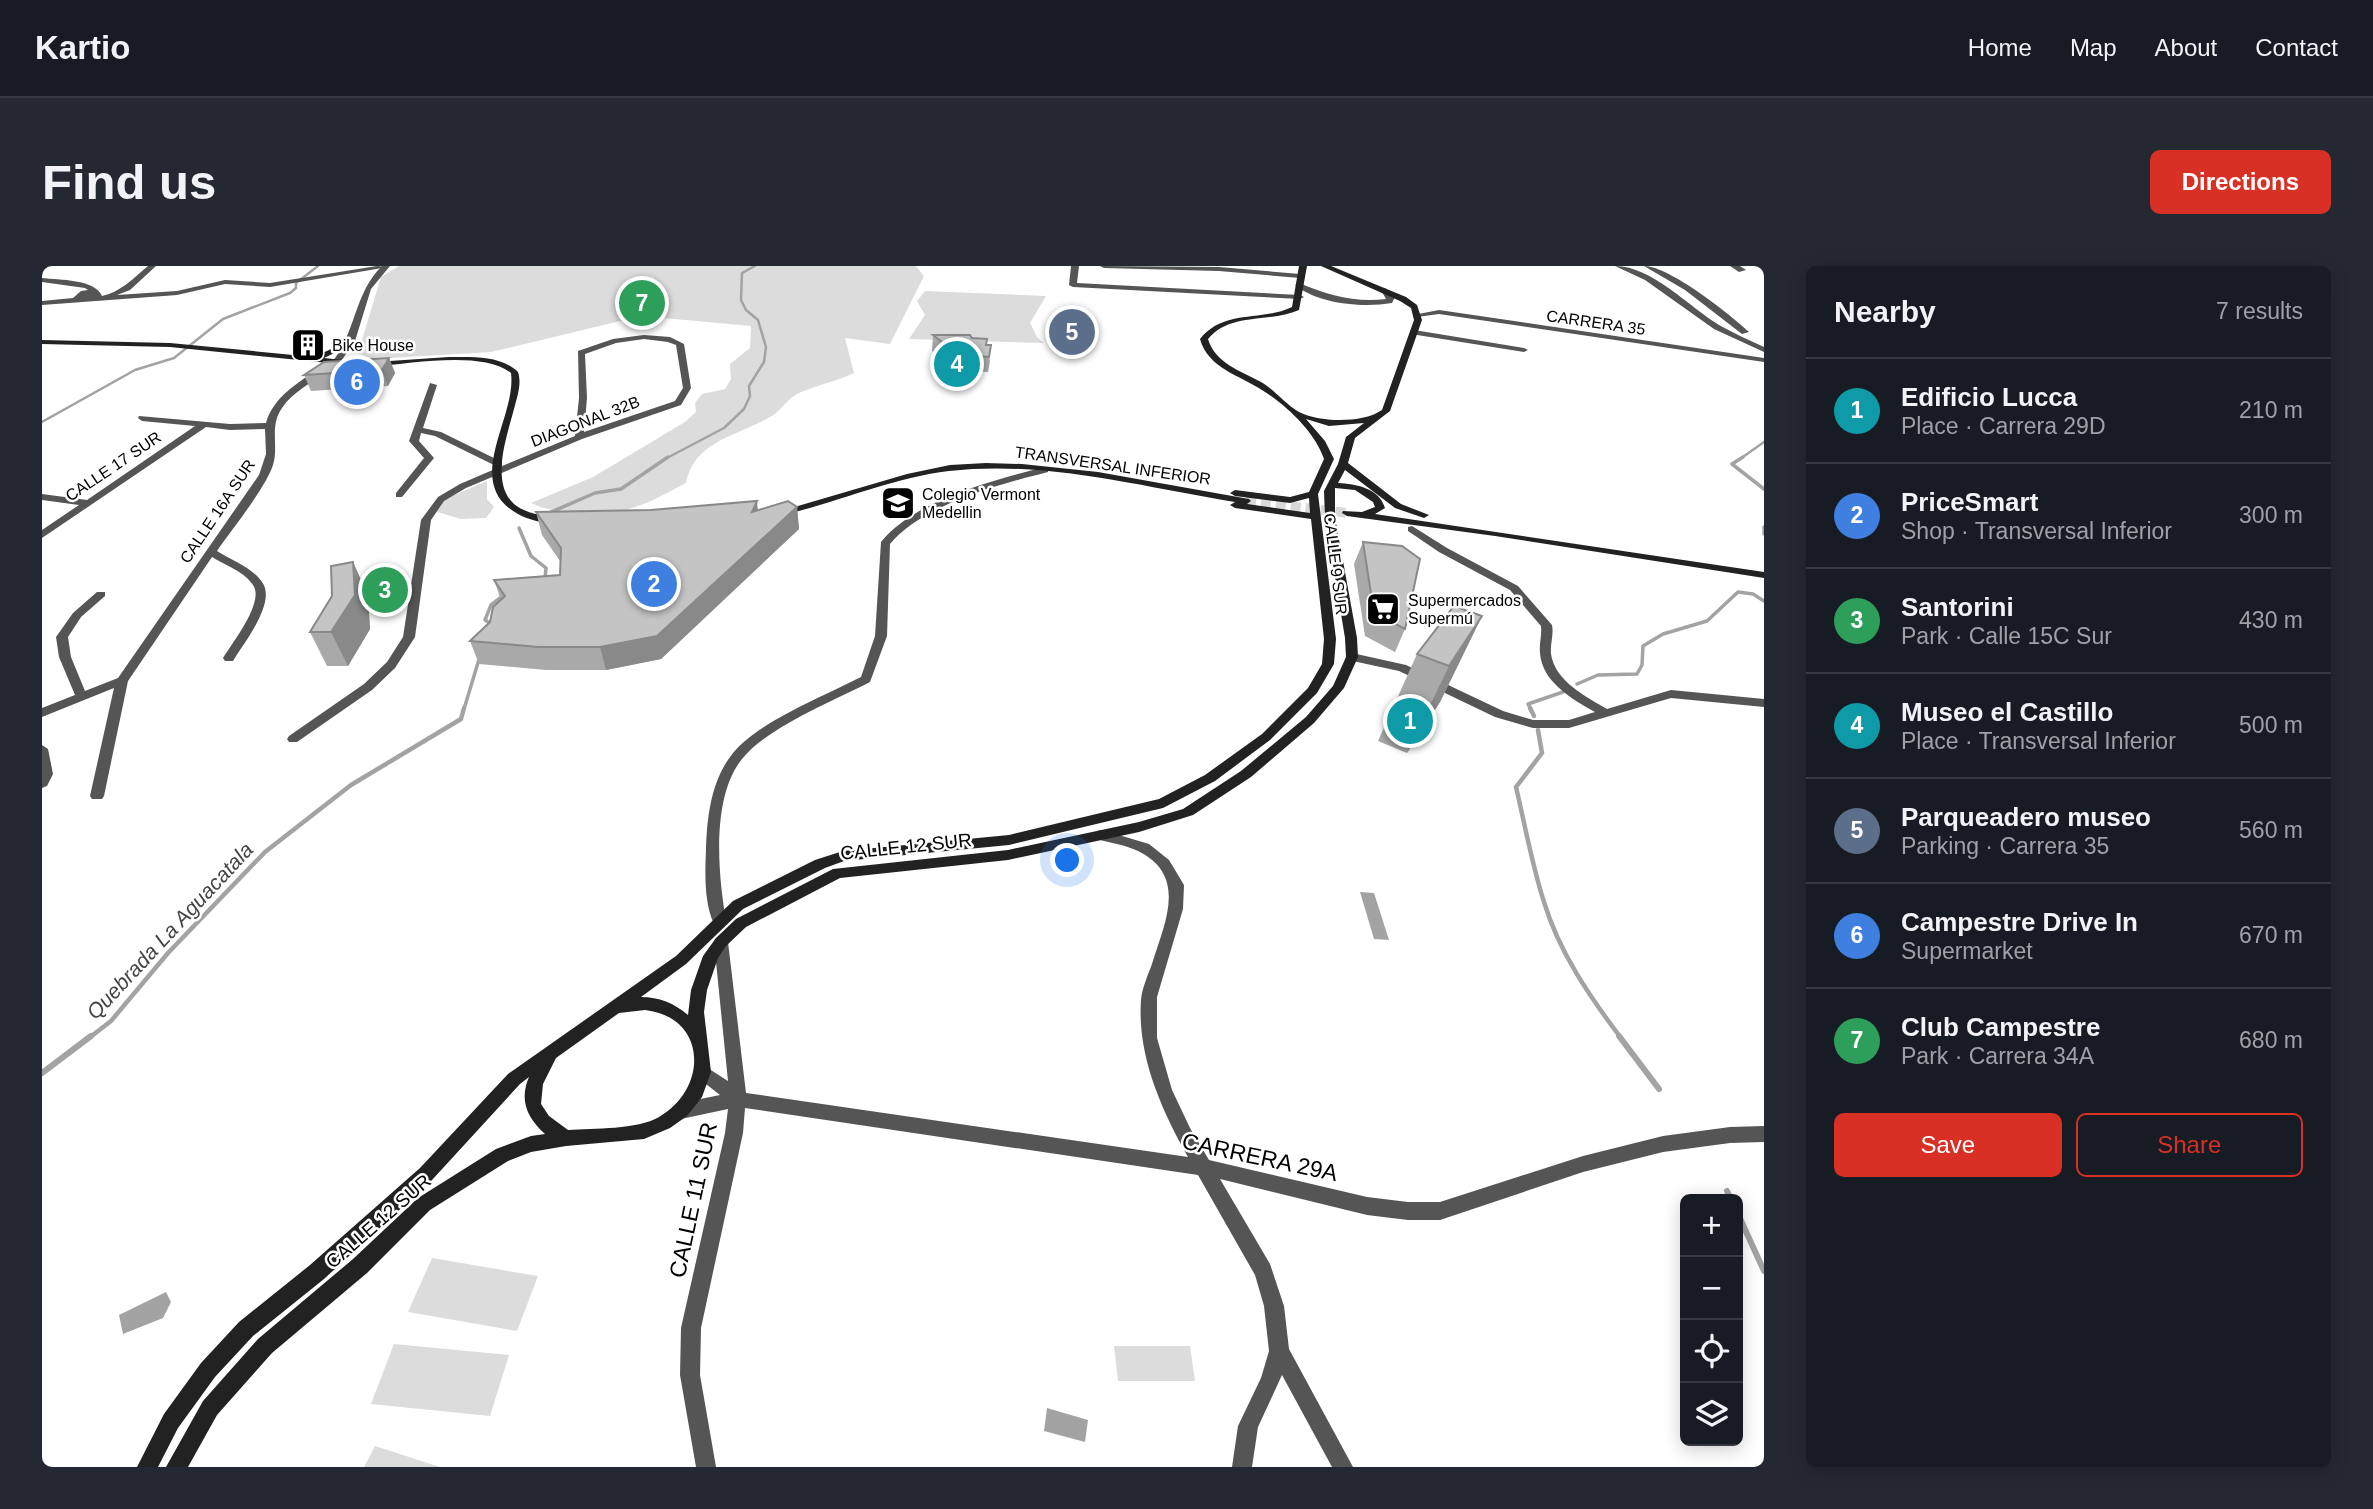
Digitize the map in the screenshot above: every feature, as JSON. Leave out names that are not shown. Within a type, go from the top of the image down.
[{"type":"main road","points":[[1303,266],[1300,297],[1296,308],[1224,323],[1208,332],[1204,339],[1209,352],[1217,360],[1272,393],[1319,438],[1321,430],[1327,429],[1350,437],[1381,416],[1390,401],[1415,332],[1417,315],[1408,302],[1325,266]]},
{"type":"main road","points":[[1300,281],[1313,272],[1343,276]]},
{"type":"main road","points":[[42,342],[186,346],[336,362],[472,360],[510,368],[515,375],[515,388],[498,468],[501,497],[515,511],[535,518],[573,522]]},
{"type":"main road","points":[[308,359],[330,355],[347,347],[363,362]]},
{"type":"main road","points":[[1291,412],[1329,423],[1361,422],[1381,416]]},
{"type":"main road","name":"CALLE 9 SUR","points":[[1349,663],[1351,638],[1328,502],[1350,437]]},
{"type":"main road","name":"CALLE 9 SUR","points":[[1319,438],[1329,459],[1313,494],[1313,516],[1330,639],[1328,664]]},
{"type":"main road","points":[[1343,464],[1407,510],[1501,528],[1538,540]]},
{"type":"main road","name":"TRANSVERSAL INFERIOR","points":[[772,514],[832,501],[947,468],[1005,465],[1246,501]]},
{"type":"main road","points":[[1127,482],[1161,480],[1279,500],[1299,499],[1313,494]]},
{"type":"main road","points":[[1127,482],[1168,495],[1313,516]]},
{"type":"main road","points":[[1332,485],[1357,487],[1378,501],[1380,508],[1363,515]]},
{"type":"main road","points":[[1347,513],[1764,575]]},
{"type":"main road","points":[[1330,517],[1521,542],[1538,540]]},
{"type":"main road","name":"CALLE 12 SUR","points":[[176,1467],[210,1408],[265,1346],[360,1266],[424,1204],[502,1155],[531,1144],[644,1130],[664,1123],[681,1111],[696,1092],[703,1072],[696,1012],[699,990],[711,956],[741,923],[838,873],[1008,855],[1139,827],[1188,812],[1246,774],[1310,720],[1338,688],[1349,663]]},
{"type":"main road","name":"CALLE 12 SUR","points":[[147,1467],[171,1421],[200,1380],[246,1329],[426,1174],[480,1112],[514,1079],[681,960],[719,920],[738,905],[820,864],[843,856],[971,845],[1079,824],[1163,803],[1210,778],[1283,722],[1313,691],[1328,664]]},
{"type":"main road","points":[[612,1009],[631,1004],[663,1005],[676,1011],[689,1024],[700,1043]]},
{"type":"main road","points":[[551,1053],[532,1088],[531,1104],[544,1125],[566,1138]]},
{"type":"street","points":[[118,294],[152,266]]},
{"type":"street","points":[[1075,266],[1073,285],[1300,297]]},
{"type":"street","points":[[1104,266],[1219,269],[1300,281],[1320,295],[1374,302],[1389,301],[1391,297],[1385,290]]},
{"type":"street","points":[[1619,266],[1637,272],[1660,285],[1717,327],[1764,348]]},
{"type":"street","points":[[1648,266],[1688,288],[1764,348]]},
{"type":"street","points":[[1734,266],[1742,270]]},
{"type":"street","points":[[42,303],[88,295],[177,293],[225,282],[262,285],[385,267]]},
{"type":"street","points":[[142,418],[203,425],[270,426],[291,393],[336,362],[347,347],[364,290],[385,267]]},
{"type":"street","points":[[42,280],[88,295]]},
{"type":"street","name":"CARRERA 35","points":[[1408,302],[1439,312],[1749,359],[1764,358]]},
{"type":"street","name":"CARRERA 35","points":[[1417,315],[1439,312]]},
{"type":"street","points":[[1415,332],[1524,350]]},
{"type":"street","name":"DIAGONAL 32B","points":[[498,468],[671,406],[683,399],[687,388],[682,348],[667,338],[637,338],[581,353],[583,398],[579,437]]},
{"type":"street","points":[[399,495],[429,458],[425,450],[415,444],[433,385]]},
{"type":"street","name":"CALLE 17 SUR","points":[[42,535],[203,425]]},
{"type":"street","name":"CALLE 16A SUR","points":[[97,796],[122,681],[269,465],[272,441],[270,426]]},
{"type":"street","points":[[293,739],[368,687],[391,665],[409,638],[426,520],[431,509],[454,491],[482,480],[498,468],[482,455],[439,434],[418,429]]},
{"type":"street","points":[[1005,465],[1010,472],[1009,479]]},
{"type":"street","points":[[719,920],[710,864],[718,803],[737,756],[760,736],[866,679],[880,636],[885,544],[889,534],[917,516],[1009,479],[1045,470]]},
{"type":"street","points":[[42,497],[87,503]]},
{"type":"street","points":[[1412,529],[1443,550],[1514,588],[1546,625],[1549,632],[1545,654],[1554,674],[1581,699],[1605,713]]},
{"type":"street","points":[[211,552],[257,582],[262,591],[261,604],[229,658]]},
{"type":"street","points":[[204,562],[222,559]]},
{"type":"street","points":[[82,698],[65,657],[62,637],[77,615],[101,594]]},
{"type":"street","points":[[1349,663],[1402,668],[1518,721],[1554,726],[1671,694],[1764,703]]},
{"type":"street","points":[[42,713],[122,681]]},
{"type":"street","points":[[42,750],[47,774],[42,783]]},
{"type":"street","points":[[1139,827],[1144,848]]},
{"type":"street","points":[[1102,835],[1144,848],[1171,874],[1178,896],[1152,983],[1149,1038],[1164,1090],[1202,1167],[1263,1271],[1275,1306],[1279,1351],[1270,1381],[1248,1426],[1242,1467]]},
{"type":"street","name":"CALLE 11 SUR","points":[[706,1467],[690,1375],[691,1328],[734,1133],[738,1099],[721,942]]},
{"type":"street","name":"CARRERA 29A","points":[[703,1072],[738,1099]]},
{"type":"street","name":"CARRERA 29A","points":[[681,1111],[738,1099],[1202,1167],[1367,1206],[1408,1212],[1440,1211],[1583,1164],[1663,1144],[1730,1135],[1764,1134]]},
{"type":"street","points":[[1279,1351],[1343,1467]]},
{"type":"shaded area","points":[[399,266],[916,266],[924,276],[890,344],[845,338],[854,373],[797,394],[772,416],[707,449],[691,469],[686,483],[633,508],[590,514],[552,510],[531,503],[593,477],[685,422],[696,412],[695,403],[702,394],[725,389],[731,379],[730,364],[750,348],[751,326],[641,316],[491,352],[373,359],[358,353],[381,277]]},
{"type":"shaded area","points":[[925,291],[1046,296],[1030,323],[1037,337],[1044,343],[909,339],[925,315],[917,301]]},
{"type":"shaded area","points":[[487,481],[487,499],[494,507],[486,518],[461,519],[434,511],[445,499]]},
{"type":"shaded area","points":[[1360,892],[1374,893],[1389,940],[1374,939]]},
{"type":"shaded area","points":[[432,1258],[538,1276],[517,1331],[408,1312]]},
{"type":"shaded area","points":[[166,1292],[171,1302],[163,1318],[123,1334],[119,1315]]},
{"type":"shaded area","points":[[394,1344],[509,1355],[490,1416],[371,1404]]},
{"type":"shaded area","points":[[1114,1346],[1190,1346],[1195,1381],[1118,1381]]},
{"type":"shaded area","points":[[1047,1408],[1088,1420],[1085,1442],[1044,1431]]},
{"type":"shaded area","points":[[375,1446],[440,1467],[364,1467]]},
{"type":"building","points":[[933,335],[970,335],[972,338],[987,339],[986,345],[991,345],[989,357],[949,354],[950,348]]},
{"type":"building","points":[[389,358],[382,370],[304,375],[324,362]]},
{"type":"building","points":[[757,501],[752,512],[788,501],[797,507],[657,636],[600,647],[538,647],[470,641],[490,622],[493,607],[505,596],[494,580],[560,575],[561,548],[536,512],[651,510]]},
{"type":"building","points":[[1363,542],[1402,546],[1420,559],[1405,629],[1374,613]]},
{"type":"building","points":[[353,562],[355,595],[331,632],[310,632],[332,596],[331,566]]},
{"type":"building","points":[[1454,606],[1482,616],[1449,666],[1417,654]]},
{"type":"waterway","points":[[42,422],[135,370],[174,358],[223,319],[290,293],[296,288],[296,283],[318,266]]},
{"type":"waterway","name":"Quebrada La Aguacatala","points":[[665,459],[724,428],[744,409],[750,396],[749,386],[764,362],[766,347],[758,320],[746,310],[741,300],[742,273],[755,266]]},
{"type":"waterway","points":[[1741,458],[1764,442]]},
{"type":"waterway","points":[[1741,458],[1732,464],[1764,489]]},
{"type":"waterway","name":"Quebrada La Aguacatala","points":[[549,513],[595,493],[621,489],[665,459]]},
{"type":"waterway","points":[[1764,527],[1764,534]]},
{"type":"waterway","name":"Quebrada La Aguacatala","points":[[519,528],[531,556],[546,568],[545,579]]},
{"type":"waterway","points":[[1577,684],[1598,675],[1637,674],[1642,665],[1643,646],[1663,634],[1707,621],[1738,592],[1753,594],[1764,601]]},
{"type":"waterway","name":"Quebrada La Aguacatala","points":[[493,625],[485,620],[491,605],[504,595]]},
{"type":"waterway","name":"Quebrada La Aguacatala","points":[[464,709],[480,656]]},
{"type":"waterway","points":[[1531,709],[1528,704],[1563,692]]},
{"type":"waterway","name":"Quebrada La Aguacatala","points":[[89,1038],[111,1021],[168,953],[265,852],[351,785],[461,719],[464,708]]},
{"type":"waterway","points":[[1530,708],[1534,716]]},
{"type":"waterway","points":[[1538,730],[1542,753],[1516,787],[1536,874],[1558,939],[1587,990],[1621,1038]]},
{"type":"waterway","name":"Quebrada La Aguacatala","points":[[42,1073],[91,1036]]},
{"type":"waterway","points":[[1619,1036],[1659,1089]]},
{"type":"waterway","points":[[1743,1225],[1764,1271]]},
{"type":"tunnel","points":[[1246,501],[1347,513]]},
{"type":"place","name":"Club Campestre","points":[[642,303]]},
{"type":"place","name":"Parqueadero museo","points":[[1072,332]]},
{"type":"place","name":"Bike House","points":[[308,345]]},
{"type":"place","name":"Museo el Castillo","points":[[957,364]]},
{"type":"place","name":"Campestre Drive In","points":[[357,382]]},
{"type":"place","name":"Colegio Vermont Medellin","points":[[898,503]]},
{"type":"place","name":"PriceSmart","points":[[654,584]]},
{"type":"place","name":"Santorini","points":[[385,590]]},
{"type":"place","name":"Supermercados Supermú","points":[[1383,609]]},
{"type":"place","name":"Edificio Lucca","points":[[1410,721]]}]
